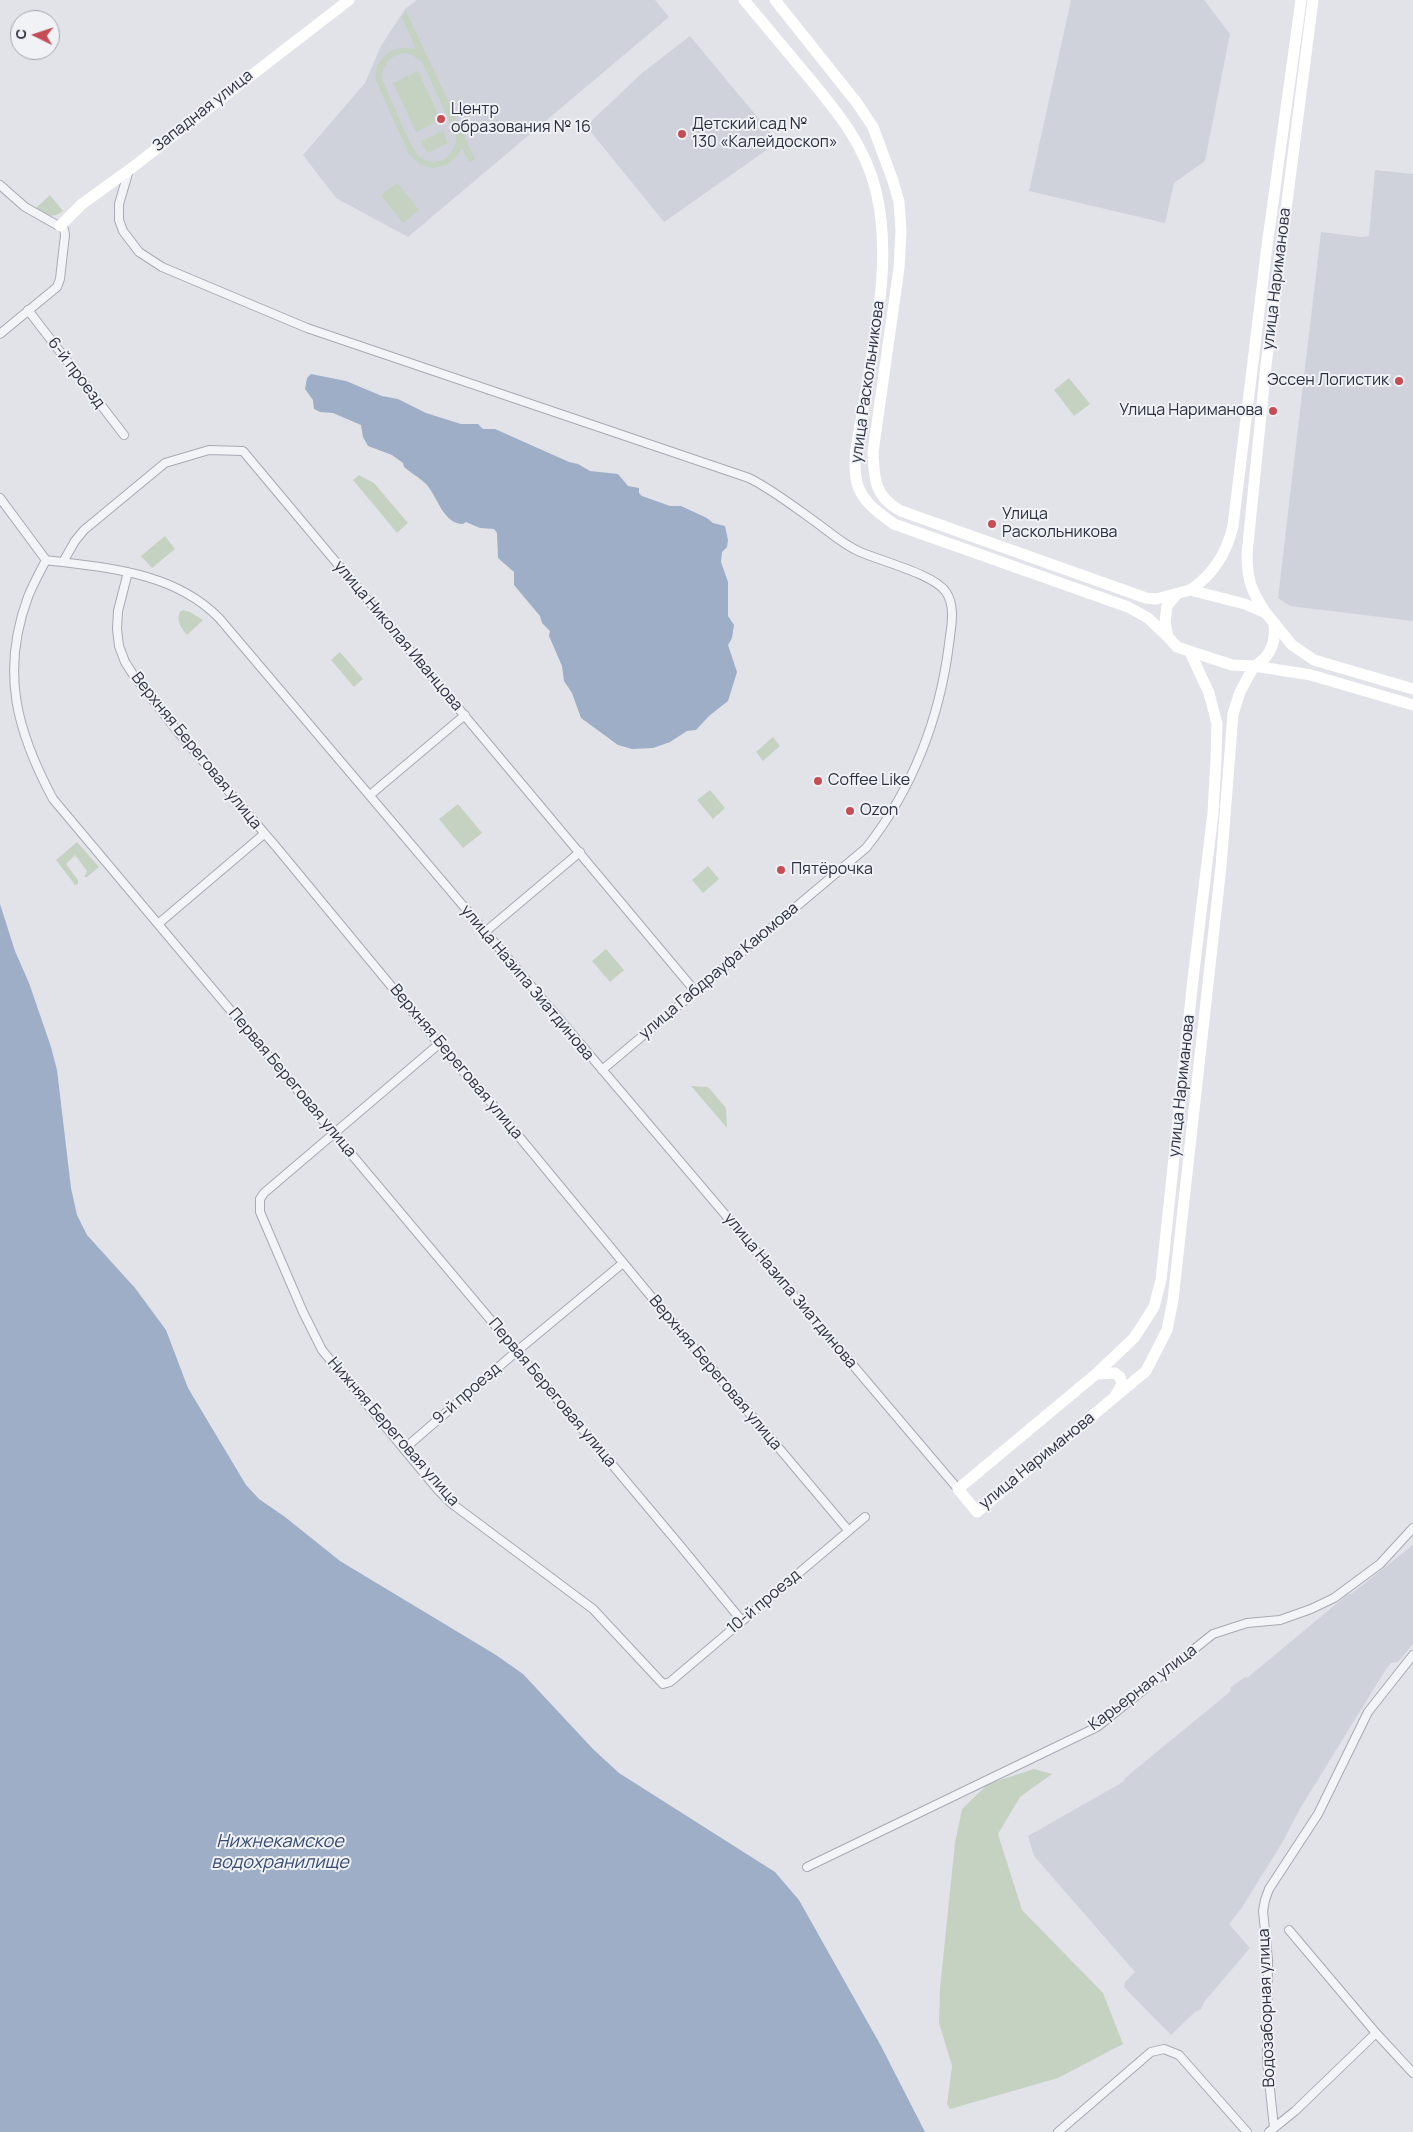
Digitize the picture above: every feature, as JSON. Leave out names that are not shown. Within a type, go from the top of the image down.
[{"type":"main road","name":"Западная улица","points":[[60,226],[82,204],[349,0]]},
{"type":"main road","name":"улица Раскольникова","points":[[744,0],[845,122],[861,147],[876,190],[882,221],[880,297],[857,455],[857,482],[861,493],[875,511],[894,524],[1128,607],[1148,618],[1177,647],[1190,652],[1232,665],[1254,666],[1311,675],[1413,705]]},
{"type":"main road","name":"улица Раскольникова","points":[[775,0],[852,96],[873,127],[899,202],[902,231],[899,268],[873,452],[878,491],[890,505],[901,511],[1129,593],[1156,599],[1190,590]]},
{"type":"main road","name":"улица Нариманова","points":[[1190,590],[1200,583],[1216,565],[1230,538],[1233,526],[1267,246],[1300,0]]},
{"type":"main road","name":"улица Нариманова","points":[[1313,0],[1266,365],[1246,554],[1247,575],[1253,592],[1270,618],[1292,645],[1314,660],[1413,689]]},
{"type":"main road","points":[[1190,590],[1226,598],[1270,618]]},
{"type":"main road","points":[[1168,637],[1165,630],[1165,613],[1177,594]]},
{"type":"main road","name":"улица Нариманова","points":[[1190,652],[1209,693],[1215,716],[1216,759],[1212,813],[1192,979],[1164,1269],[1154,1307],[1134,1338],[1096,1374],[958,1489],[977,1512],[1146,1371],[1167,1330],[1173,1300],[1220,876],[1233,714],[1240,692],[1254,666],[1265,658],[1273,647],[1275,639],[1270,618]]},
{"type":"main road","points":[[1096,1374],[1115,1373],[1120,1376],[1122,1384],[1114,1399]]},
{"type":"street","name":"улица Габдрауфа Каюмова","points":[[128,170],[119,204],[119,220],[123,231],[139,252],[162,268],[307,328],[748,478],[784,498],[856,550],[934,580],[950,598],[952,617],[940,697],[928,737],[894,807],[879,831],[866,848],[602,1070]]},
{"type":"street","points":[[0,185],[25,207],[60,226],[65,235],[60,279],[57,286],[0,334]]},
{"type":"street","name":"6-й проезд","points":[[28,310],[124,435]]},
{"type":"street","name":"улица Николая Иванцова","points":[[63,562],[75,540],[84,530],[162,464],[209,450],[242,451],[695,991]]},
{"type":"street","points":[[0,498],[46,560]]},
{"type":"street","name":"улица Назипа Зиатдинова","points":[[46,560],[128,572],[155,578],[178,587],[212,610],[958,1489]]},
{"type":"street","name":"Первая Береговая улица","points":[[46,560],[20,620],[16,647],[14,687],[23,735],[33,761],[52,799],[517,1350],[742,1621]]},
{"type":"street","name":"Верхняя Береговая улица","points":[[128,572],[118,612],[117,629],[119,646],[125,662],[178,732],[848,1530]]},
{"type":"street","points":[[370,795],[464,715]]},
{"type":"street","points":[[158,924],[264,834]]},
{"type":"street","points":[[485,932],[580,852]]},
{"type":"street","points":[[333,1132],[439,1044]]},
{"type":"street","name":"Нижняя Береговая улица","points":[[333,1132],[260,1198],[260,1212],[322,1350],[451,1503],[598,1614],[663,1684]]},
{"type":"street","name":"9-й проезд","points":[[404,1449],[517,1350],[623,1263]]},
{"type":"street","name":"10-й проезд","points":[[663,1684],[670,1682],[864,1517]]},
{"type":"street","name":"Карьерная улица","points":[[807,1867],[1097,1727],[1213,1634],[1247,1624],[1280,1620],[1312,1609],[1334,1598],[1380,1564],[1413,1528]]},
{"type":"street","name":"Водозаборная улица","points":[[1271,2130],[1267,2061],[1268,1960],[1263,1912],[1265,1900],[1269,1889],[1318,1814],[1368,1712],[1413,1655]]},
{"type":"street","points":[[1289,1930],[1376,2034],[1413,2073]]},
{"type":"street","points":[[1271,2130],[1291,2114],[1376,2034]]},
{"type":"street","points":[[1058,2132],[1151,2052],[1164,2049],[1179,2055],[1247,2132]]},
{"type":"shaded area","name":"Центр образования № 16","points":[[417,0],[655,0],[669,17],[408,237],[336,198],[303,155],[365,83],[381,46],[405,9]]},
{"type":"shaded area","points":[[1071,0],[1204,0],[1230,34],[1205,161],[1174,183],[1165,223],[1029,191]]},
{"type":"shaded area","name":"Детский сад № 130 «Калейдоскоп»","points":[[690,36],[778,142],[664,222],[586,126],[641,74]]},
{"type":"shaded area","points":[[1375,170],[1413,174],[1413,621],[1290,606],[1278,598],[1321,232],[1360,237],[1369,236]]},
{"type":"shaded area","points":[[1413,1545],[1413,1644],[1398,1662],[1391,1663],[1386,1669],[1301,1807],[1282,1843],[1241,1909],[1229,1924],[1250,1948],[1204,2002],[1201,2009],[1195,2012],[1171,2035],[1124,1987],[1125,1982],[1135,1972],[1034,1856],[1028,1836],[1123,1782],[1125,1778],[1231,1691],[1230,1688],[1245,1677],[1247,1678],[1347,1595],[1351,1594]]},
{"type":"green space","points":[[406,11],[475,159],[469,162],[462,148],[458,155],[447,165],[433,168],[419,164],[409,154],[375,79],[379,63],[388,53],[400,48],[416,49],[402,18]],"holes":[[[407,53],[422,62],[456,135],[454,148],[450,154],[439,161],[427,161],[416,152],[405,132],[382,79],[382,73],[388,60],[396,55]]]},
{"type":"green space","points":[[418,71],[441,120],[416,132],[393,83]]},
{"type":"green space","points":[[443,131],[448,143],[427,153],[421,141]]},
{"type":"green space","points":[[397,183],[419,210],[403,223],[381,195]]},
{"type":"green space","points":[[50,195],[63,211],[52,216],[45,215],[35,209]]},
{"type":"green space","points":[[1069,378],[1090,404],[1074,416],[1054,390]]},
{"type":"green space","points":[[359,475],[374,483],[408,523],[397,533],[353,480]]},
{"type":"green space","points":[[165,536],[175,549],[152,568],[141,556]]},
{"type":"green space","points":[[183,610],[203,620],[187,635],[179,622],[180,612]]},
{"type":"green space","points":[[340,652],[363,679],[354,687],[331,660]]},
{"type":"green space","points":[[773,737],[780,746],[763,761],[756,752]]},
{"type":"green space","points":[[710,790],[725,808],[713,819],[697,800]]},
{"type":"green space","points":[[458,804],[482,833],[463,848],[439,819]]},
{"type":"green space","points":[[77,842],[99,867],[87,877],[84,877],[87,871],[75,855],[66,864],[78,880],[78,884],[75,885],[56,860]]},
{"type":"green space","points":[[708,866],[719,879],[703,893],[692,880]]},
{"type":"green space","points":[[606,949],[624,970],[610,982],[592,961]]},
{"type":"green space","points":[[691,1086],[708,1087],[726,1108],[727,1128]]},
{"type":"green space","points":[[1034,1769],[1052,1774],[1020,1797],[998,1834],[1022,1910],[1103,1993],[1123,2044],[1058,2078],[950,2109],[947,2104],[952,2066],[939,2023],[940,1988],[955,1843],[962,1809],[988,1784]]},
{"type":"water","points":[[311,374],[346,381],[382,396],[398,399],[426,413],[461,424],[478,424],[483,429],[495,429],[569,462],[578,464],[590,471],[618,474],[628,486],[639,488],[639,493],[642,496],[670,506],[681,506],[707,518],[713,523],[725,526],[728,540],[727,547],[722,552],[721,562],[728,582],[728,616],[734,625],[732,638],[728,645],[737,672],[728,701],[709,716],[696,730],[687,731],[670,742],[653,748],[632,749],[618,745],[581,718],[572,693],[564,681],[562,666],[549,636],[550,631],[514,585],[514,572],[498,558],[497,533],[494,529],[480,528],[466,522],[463,524],[450,520],[426,484],[404,467],[403,463],[392,455],[368,446],[363,437],[361,425],[333,413],[320,412],[314,409],[313,400],[305,389],[307,378]]},
{"type":"water","name":"Нижнекамское водохранилище","points":[[0,904],[15,951],[29,983],[51,1047],[57,1070],[71,1188],[77,1215],[87,1235],[135,1288],[166,1330],[188,1388],[246,1485],[259,1499],[285,1517],[340,1561],[496,1655],[523,1674],[593,1749],[619,1773],[775,1872],[799,1900],[881,2046],[925,2132],[0,2132]]},
{"type":"place","name":"Центр образования № 16","points":[[441,119]]},
{"type":"place","name":"Детский сад № 130 «Калейдоскоп»","points":[[682,134]]},
{"type":"place","name":"Эссен Логистик","points":[[1399,381]]},
{"type":"place","name":"Улица Нариманова","points":[[1273,411]]},
{"type":"place","name":"Улица Раскольникова","points":[[992,524]]},
{"type":"place","name":"Coffee Like","points":[[818,781]]},
{"type":"place","name":"Ozon","points":[[850,811]]},
{"type":"place","name":"Пятёрочка","points":[[781,870]]}]
